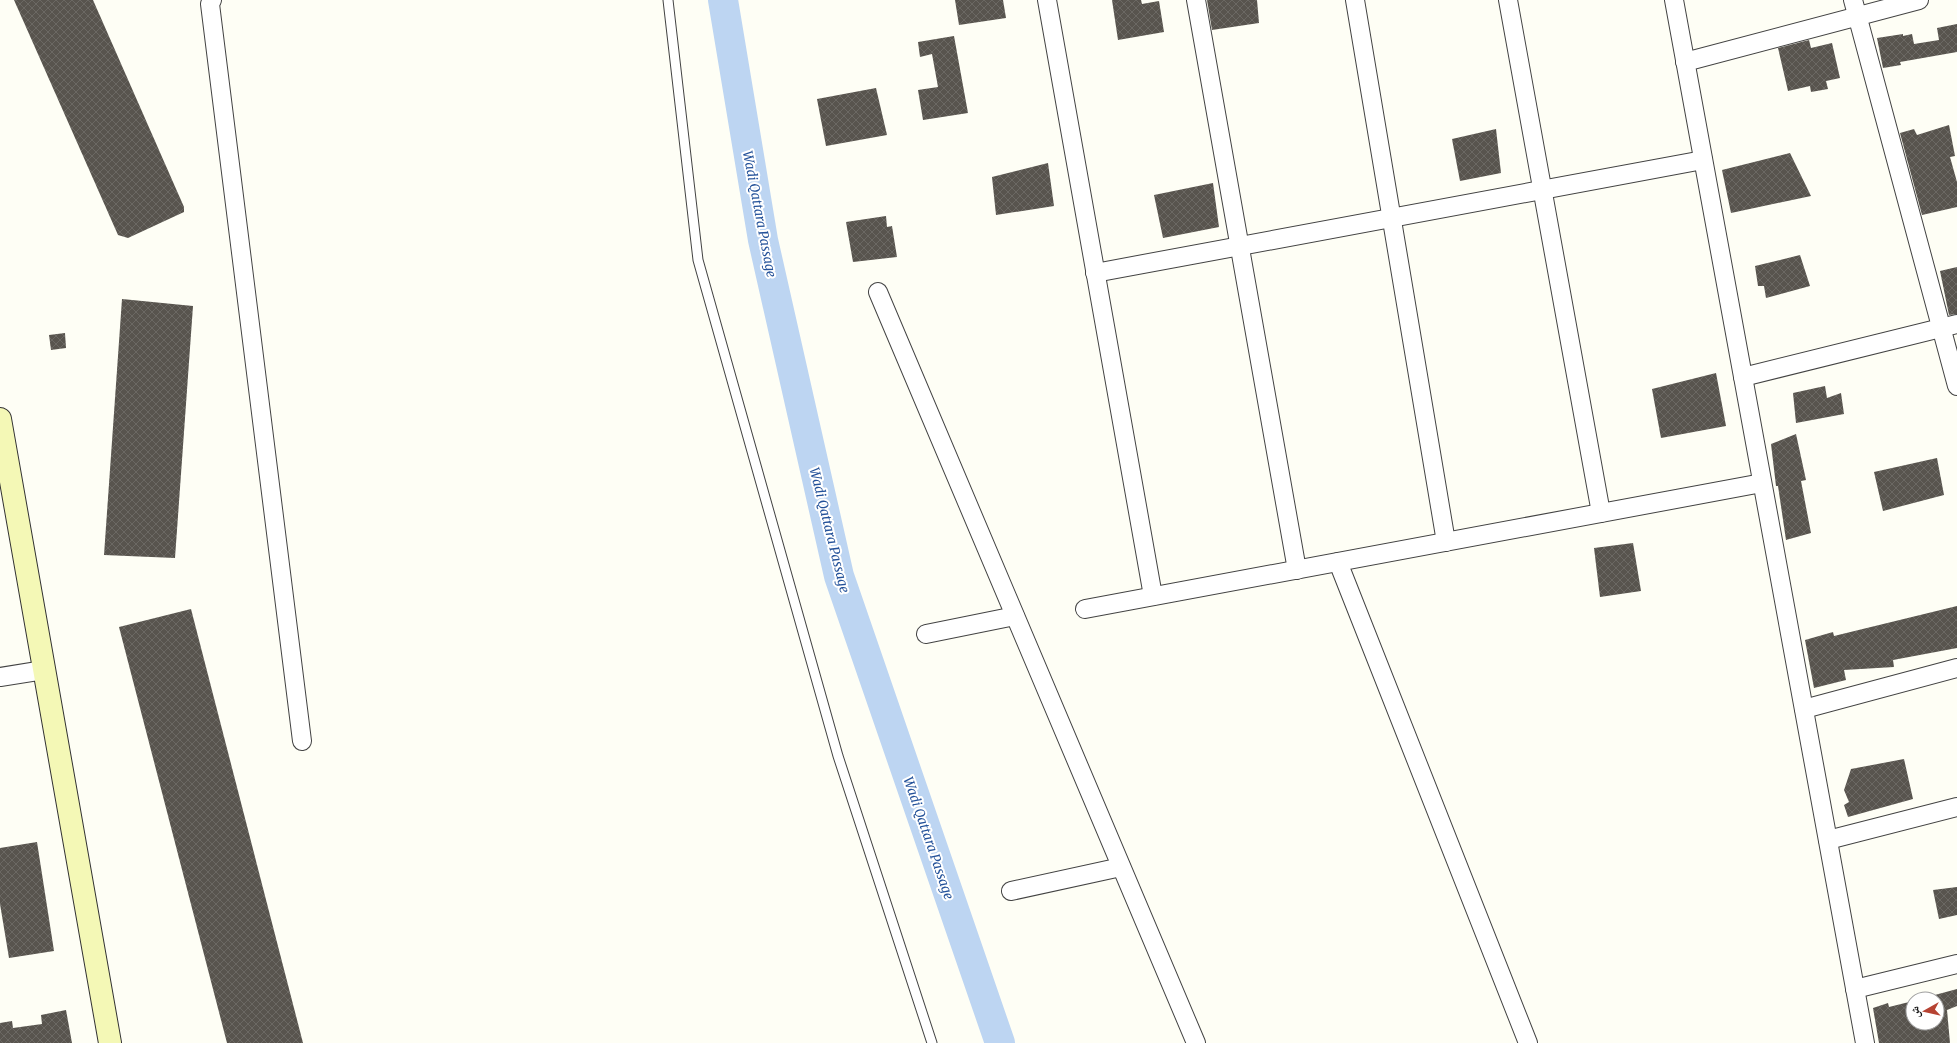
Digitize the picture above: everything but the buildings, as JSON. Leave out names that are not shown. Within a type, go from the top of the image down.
[{"type":"street","points":[[212,0],[210,4],[302,741]]},
{"type":"street","points":[[1047,0],[1153,596]]},
{"type":"street","points":[[1196,0],[1297,570]]},
{"type":"street","points":[[1355,0],[1446,542]]},
{"type":"street","points":[[1508,0],[1601,513]]},
{"type":"street","points":[[1674,0],[1865,1043]]},
{"type":"street","points":[[1685,62],[1855,8],[1919,0]]},
{"type":"street","points":[[1855,8],[1950,325],[1957,386]]},
{"type":"street","points":[[1095,273],[1703,160]]},
{"type":"street","points":[[878,292],[1196,1043]]},
{"type":"street","points":[[1743,377],[1950,325]]},
{"type":"street","points":[[0,419],[110,1043]]},
{"type":"street","points":[[1085,609],[1762,483]]},
{"type":"street","points":[[1338,562],[1528,1043]]},
{"type":"street","points":[[926,634],[1015,616]]},
{"type":"street","points":[[1804,709],[1957,668]]},
{"type":"street","points":[[0,678],[44,670]]},
{"type":"street","points":[[1828,840],[1957,807]]},
{"type":"street","points":[[1011,891],[1121,866]]},
{"type":"street","points":[[1855,989],[1957,964]]},
{"type":"lane","points":[[668,0],[698,260],[838,756],[932,1043]]},
{"type":"waterway","name":"Wadi Qattara Passage","points":[[723,0],[763,240],[839,576],[1000,1043]]}]
